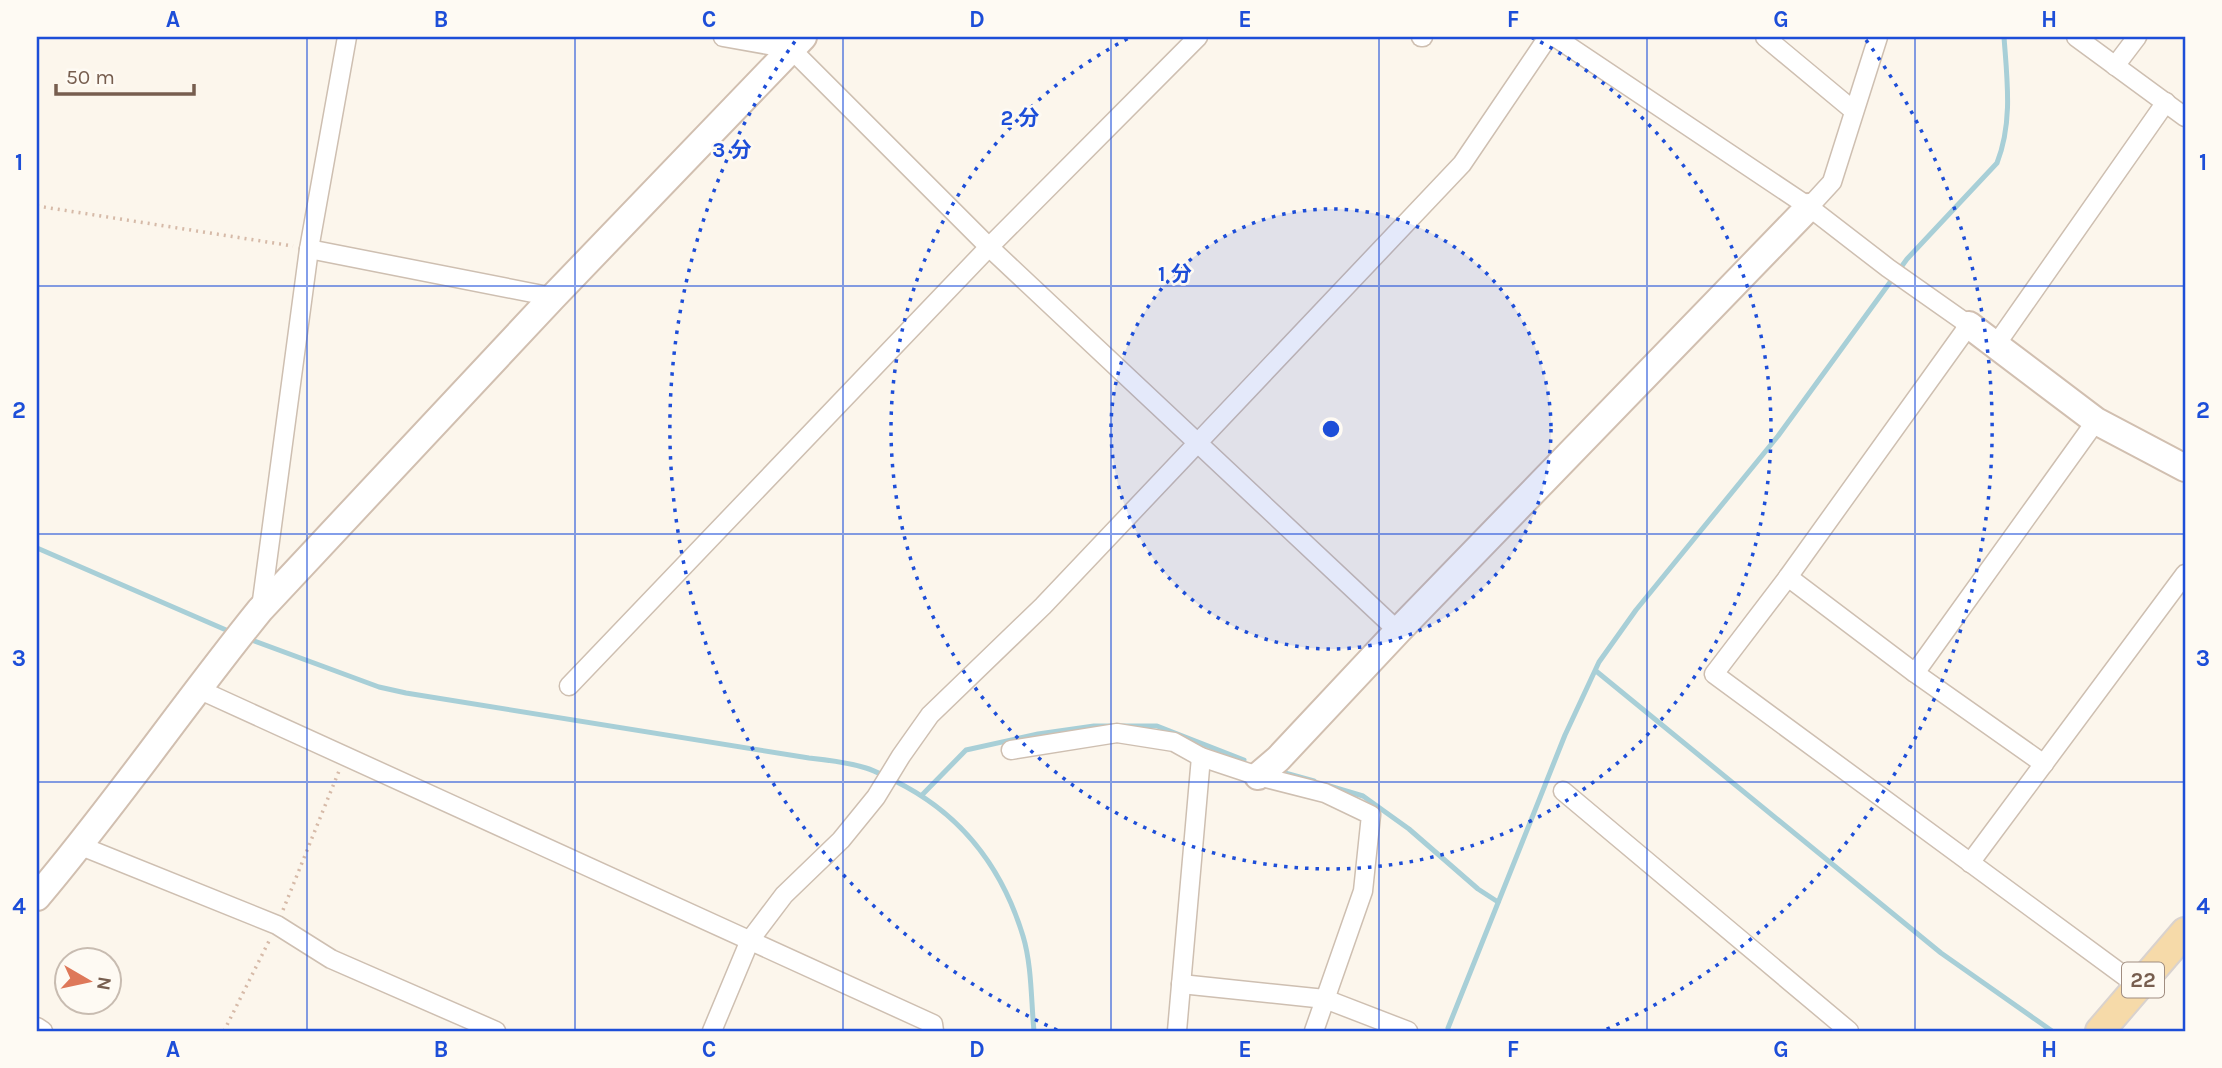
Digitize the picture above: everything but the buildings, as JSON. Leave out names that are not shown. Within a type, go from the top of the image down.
[{"type":"main road","name":"22","points":[[2101,1030],[2185,932]]},
{"type":"street","points":[[260,610],[309,248],[347,37]]},
{"type":"street","points":[[723,37],[797,43],[989,247],[1398,631]]},
{"type":"street","points":[[569,686],[989,247],[1198,37]]},
{"type":"street","points":[[712,1031],[750,940],[784,895],[841,840],[876,797],[930,715],[1044,606],[1462,164],[1548,37]]},
{"type":"street","points":[[1555,37],[1809,207],[2096,421],[2185,468]]},
{"type":"street","points":[[1765,37],[1854,111]]},
{"type":"street","points":[[1258,776],[1832,182],[1878,37]]},
{"type":"street","points":[[2076,37],[2185,117]]},
{"type":"street","points":[[2115,66],[2137,37]]},
{"type":"street","points":[[37,897],[81,846],[217,663],[260,610],[553,297],[797,43]]},
{"type":"street","points":[[1995,345],[2166,102]]},
{"type":"street","points":[[309,248],[553,297]]},
{"type":"street","points":[[1969,325],[1788,577],[1714,674],[2137,986]]},
{"type":"street","points":[[1915,673],[2096,421]]},
{"type":"street","points":[[1970,863],[2185,574]]},
{"type":"street","points":[[1788,577],[1915,673],[2044,764]]},
{"type":"street","points":[[198,690],[933,1024],[934,1031]]},
{"type":"street","points":[[1011,750],[1117,733],[1174,742],[1201,757],[1258,776],[1325,793],[1371,815],[1363,891],[1314,1031]]},
{"type":"street","points":[[1177,1031],[1201,757]]},
{"type":"street","points":[[1563,791],[1849,1031]]},
{"type":"street","points":[[81,846],[277,925],[331,959],[496,1031]]},
{"type":"street","points":[[1181,984],[1325,999],[1408,1031]]},
{"type":"street","points":[[37,1027],[43,1031]]},
{"type":"path","points":[[37,206],[309,248]]},
{"type":"path","points":[[224,1031],[277,925],[346,756]]},
{"type":"waterway","points":[[1448,1028],[1565,735],[1599,662],[1636,610],[1778,436],[1907,259],[1997,163],[2007,116],[2004,37]]},
{"type":"waterway","points":[[37,548],[233,633]]},
{"type":"waterway","points":[[249,639],[379,687],[406,693],[845,763],[870,769],[895,781],[918,794],[959,826],[976,845],[1003,887],[1026,947],[1034,1031]]},
{"type":"waterway","points":[[1596,671],[1941,953],[2052,1031]]},
{"type":"waterway","points":[[922,795],[966,750],[1038,734],[1112,726]]},
{"type":"waterway","points":[[1122,726],[1157,726],[1244,760]]},
{"type":"waterway","points":[[1285,773],[1314,781]]},
{"type":"waterway","points":[[1326,785],[1363,796],[1409,829],[1478,889],[1498,902]]}]
